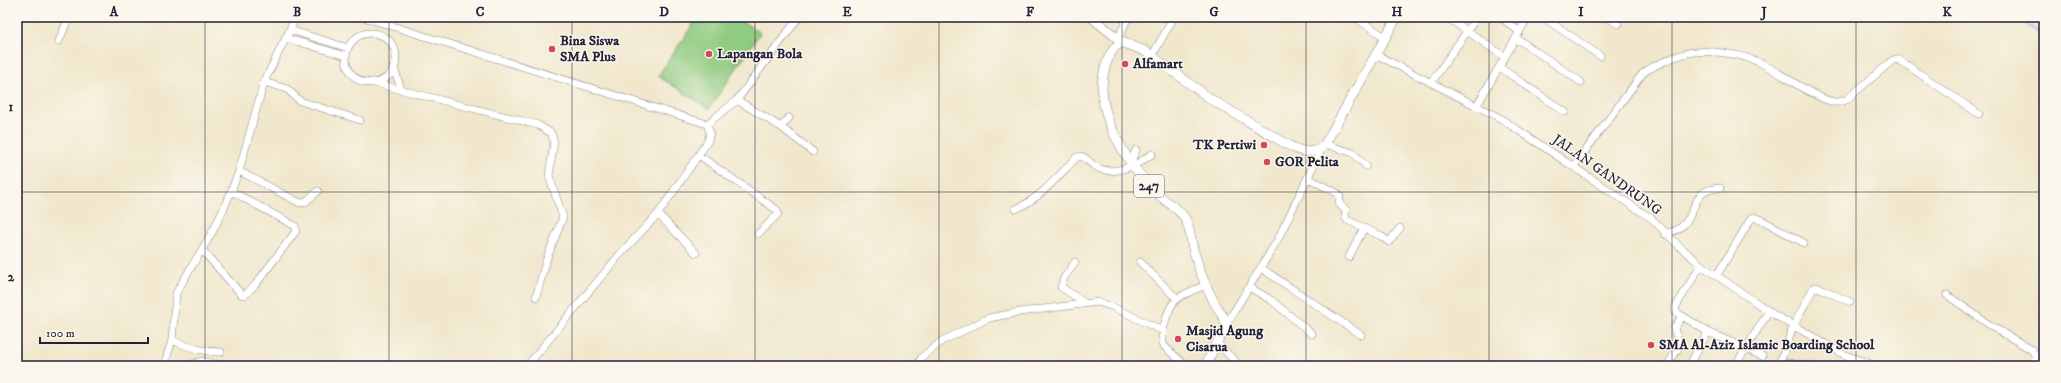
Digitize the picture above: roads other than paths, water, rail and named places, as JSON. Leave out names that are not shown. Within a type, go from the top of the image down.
[{"type":"main road","points":[[1091,17],[1120,40],[1139,48],[1152,56],[1212,100],[1290,146],[1304,152],[1312,152],[1324,145],[1397,17]]},
{"type":"main road","name":"247","points":[[1120,40],[1109,58],[1102,79],[1102,94],[1105,112],[1110,125],[1132,164],[1158,194],[1184,216],[1188,226],[1194,253],[1213,303],[1227,323]]},
{"type":"main road","points":[[1205,366],[1227,323]]},
{"type":"street","points":[[59,41],[69,17]]},
{"type":"street","points":[[164,366],[172,340],[176,293],[214,229],[239,171],[264,82],[296,17]]},
{"type":"street","points":[[363,17],[707,124]]},
{"type":"street","points":[[707,124],[736,100],[798,17]]},
{"type":"street","points":[[1120,40],[1128,17]]},
{"type":"street","points":[[1152,56],[1174,17]]},
{"type":"street","points":[[1354,17],[1385,37]]},
{"type":"street","points":[[1447,17],[1502,55]]},
{"type":"street","points":[[1431,83],[1477,17]]},
{"type":"street","points":[[1500,17],[1516,29]]},
{"type":"street","points":[[1476,107],[1528,17]]},
{"type":"street","points":[[1542,17],[1600,56]]},
{"type":"street","points":[[1607,17],[1618,24]]},
{"type":"street","points":[[290,30],[347,52]]},
{"type":"street","points":[[401,89],[394,68],[396,58],[394,49],[389,40],[381,35],[371,33],[362,35],[354,40],[347,52],[348,66],[353,74],[361,80],[538,125],[550,134],[554,141],[549,176],[563,217],[547,258],[536,297]]},
{"type":"street","points":[[286,38],[347,52]]},
{"type":"street","points":[[1516,38],[1581,82]]},
{"type":"street","points":[[1574,166],[1643,73],[1651,67],[1693,52],[1739,57],[1762,64],[1825,99],[1838,103],[1846,100],[1893,60],[1898,59],[1979,114]]},
{"type":"street","name":"JALAN GANDRUNG","points":[[1375,54],[1500,118],[1574,166],[1652,220],[1665,234],[1701,265],[1769,310],[1845,355],[1876,366]]},
{"type":"street","points":[[1499,67],[1565,112]]},
{"type":"street","points":[[371,82],[384,78],[394,68]]},
{"type":"street","points":[[264,82],[287,89],[300,101],[360,120]]},
{"type":"street","points":[[736,100],[781,127],[813,152]]},
{"type":"street","points":[[781,127],[789,118]]},
{"type":"street","points":[[527,366],[620,253],[658,214],[700,156],[710,138],[707,124]]},
{"type":"street","points":[[1227,323],[1277,241],[1324,145],[1353,153],[1366,166]]},
{"type":"street","points":[[1132,164],[1136,150]]},
{"type":"street","points":[[1016,210],[1027,205],[1048,188],[1077,157],[1084,157],[1098,168],[1111,171],[1132,164],[1152,154]]},
{"type":"street","points":[[700,156],[777,210],[778,214],[758,234]]},
{"type":"street","points":[[239,171],[300,203],[305,202],[318,190]]},
{"type":"street","points":[[1308,178],[1338,193],[1340,204],[1346,210],[1345,218],[1381,236],[1389,242],[1400,228]]},
{"type":"street","points":[[1665,234],[1681,228],[1696,200],[1705,191],[1710,188],[1720,188]]},
{"type":"street","points":[[202,250],[242,295],[245,295],[256,284],[296,231],[295,226],[230,191]]},
{"type":"street","points":[[658,214],[696,253]]},
{"type":"street","points":[[1717,275],[1752,218],[1760,219],[1804,243]]},
{"type":"street","points":[[1350,257],[1364,228]]},
{"type":"street","points":[[1075,262],[1064,278],[1061,287],[1085,303]]},
{"type":"street","points":[[1140,262],[1177,299]]},
{"type":"street","points":[[1701,265],[1675,308],[1676,312],[1708,332],[1762,356]]},
{"type":"street","points":[[1261,268],[1361,335]]},
{"type":"street","points":[[1186,366],[1164,346],[1163,331],[1168,311],[1177,299],[1206,285]]},
{"type":"street","points":[[1249,287],[1271,300],[1312,334]]},
{"type":"street","points":[[1813,366],[1780,362],[1794,326],[1814,287],[1820,288],[1850,302]]},
{"type":"street","points":[[1947,295],[1991,326],[2032,350],[2036,357],[2031,366]]},
{"type":"street","points":[[917,366],[922,357],[942,341],[988,318],[1085,303],[1103,303],[1163,331]]},
{"type":"street","points":[[1735,366],[1769,310]]},
{"type":"street","points":[[1667,366],[1680,346],[1674,329],[1682,316]]},
{"type":"street","points":[[1689,366],[1708,332]]},
{"type":"street","points":[[172,340],[186,346],[212,352],[221,352]]},
{"type":"street","points":[[1217,343],[1240,366]]},
{"type":"street","points":[[187,366],[202,361],[222,366]]},
{"type":"waterway","points":[[2016,17],[2044,36]]},
{"type":"place","name":"Bina Siswa SMA Plus","points":[[552,49]]},
{"type":"place","name":"Lapangan Bola","points":[[709,54]]},
{"type":"place","name":"Alfamart","points":[[1125,64]]},
{"type":"place","name":"TK Pertiwi","points":[[1264,145]]},
{"type":"place","name":"GOR Pelita","points":[[1267,162]]},
{"type":"place","name":"Masjid Agung Cisarua","points":[[1178,339]]},
{"type":"place","name":"SMA Al-Aziz Islamic Boarding School","points":[[1651,345]]}]
